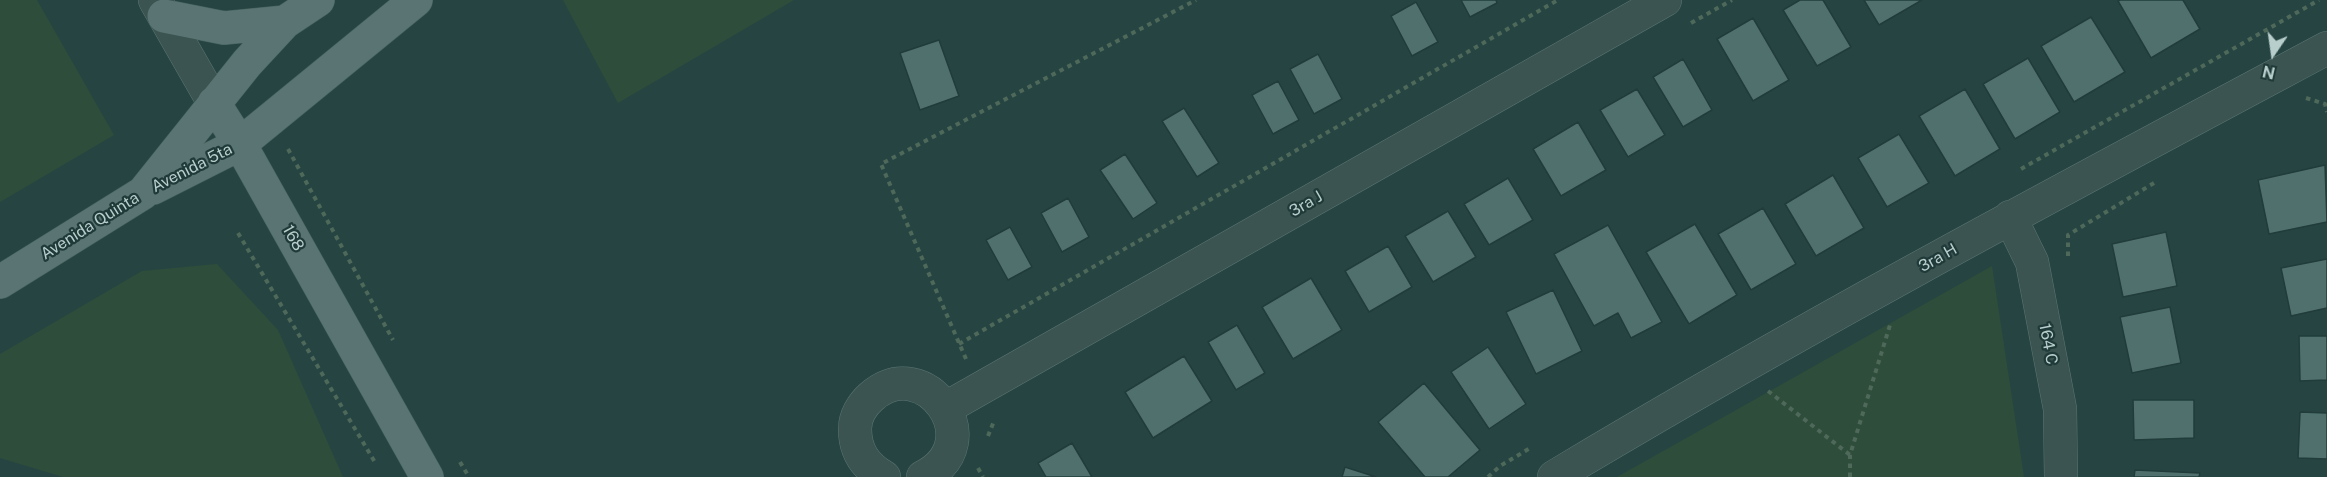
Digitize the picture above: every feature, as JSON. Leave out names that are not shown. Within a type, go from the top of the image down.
[{"type":"main road","points":[[160,8],[224,28],[285,22],[318,0]]},
{"type":"main road","points":[[240,144],[416,0]]},
{"type":"main road","name":"Avenida Quinta","points":[[0,282],[143,193],[214,103],[285,22]]},
{"type":"main road","name":"168","points":[[214,103],[240,144],[427,477]]},
{"type":"main road","name":"Avenida 5ta","points":[[143,193],[240,144]]},
{"type":"street","name":"3ra J","points":[[946,408],[1665,0]]},
{"type":"street","name":"168","points":[[160,8],[214,103]]},
{"type":"street","name":"3ra H","points":[[1554,477],[1739,368],[2010,217],[2327,48]]},
{"type":"street","name":"164 C","points":[[2010,217],[2032,262],[2060,409],[2061,477]]},
{"type":"street","points":[[884,477],[872,470],[861,457],[855,442],[855,425],[859,411],[868,399],[880,390],[894,385],[909,384],[924,388],[936,397],[946,408],[951,421],[953,435],[950,449],[931,475]]},
{"type":"path","points":[[979,390],[881,164],[1196,0]]},
{"type":"path","points":[[959,344],[1558,0]]},
{"type":"path","points":[[2305,97],[2325,104],[2327,112]]},
{"type":"path","points":[[271,118],[395,344]]},
{"type":"path","points":[[2068,258],[2068,235],[2156,182]]},
{"type":"path","points":[[238,233],[380,470]]},
{"type":"path","points":[[1850,477],[1850,455],[1904,276]]},
{"type":"path","points":[[1739,368],[1850,455]]},
{"type":"path","points":[[457,456],[469,477]]},
{"type":"green space","points":[[0,0],[37,0],[114,135],[0,202]]},
{"type":"green space","points":[[563,0],[794,0],[618,103]]},
{"type":"green space","points":[[217,264],[278,330],[343,477],[63,477],[0,458],[0,354],[142,271]]},
{"type":"green space","points":[[1992,266],[2024,477],[1617,477]]},
{"type":"building","points":[[1461,0],[1496,0],[1497,3],[1470,17]]},
{"type":"building","points":[[1800,0],[1823,0],[1851,47],[1817,66],[1783,10]]},
{"type":"building","points":[[1864,0],[1922,0],[1879,25]]},
{"type":"building","points":[[2183,0],[2200,29],[2151,58],[2118,1]]},
{"type":"building","points":[[1416,2],[1438,42],[1412,56],[1391,16]]},
{"type":"building","points":[[2091,17],[2125,72],[2074,102],[2041,46]]},
{"type":"building","points":[[1753,18],[1789,80],[1753,101],[1717,39]]},
{"type":"building","points":[[939,40],[959,96],[920,110],[900,53]]},
{"type":"building","points":[[1318,54],[1342,99],[1314,114],[1290,69]]},
{"type":"building","points":[[2028,58],[2060,112],[2015,139],[1983,84]]},
{"type":"building","points":[[1683,59],[1712,110],[1683,127],[1653,77]]},
{"type":"building","points":[[1278,81],[1299,120],[1273,134],[1252,95]]},
{"type":"building","points":[[1637,89],[1665,135],[1628,157],[1600,110]]},
{"type":"building","points":[[1965,89],[2000,149],[1955,176],[1919,116]]},
{"type":"building","points":[[1184,108],[1219,163],[1197,177],[1162,121]]},
{"type":"building","points":[[1578,122],[1606,170],[1561,196],[1533,149]]},
{"type":"building","points":[[1899,134],[1929,183],[1887,207],[1858,158]]},
{"type":"building","points":[[1125,154],[1157,203],[1133,219],[1100,170]]},
{"type":"building","points":[[2325,165],[2327,222],[2269,234],[2258,180]]},
{"type":"building","points":[[1833,175],[1864,228],[1816,256],[1785,204]]},
{"type":"building","points":[[1508,178],[1533,220],[1489,245],[1464,204]]},
{"type":"building","points":[[1068,198],[1089,237],[1062,252],[1041,213]]},
{"type":"building","points":[[1763,208],[1796,264],[1751,290],[1718,234]]},
{"type":"building","points":[[1448,211],[1476,257],[1433,282],[1405,236]]},
{"type":"building","points":[[1695,224],[1737,295],[1689,324],[1646,252]]},
{"type":"building","points":[[1608,225],[1662,322],[1631,338],[1618,313],[1594,326],[1554,254]]},
{"type":"building","points":[[1010,227],[1032,267],[1008,280],[986,240]]},
{"type":"building","points":[[2166,232],[2177,286],[2123,297],[2112,244]]},
{"type":"building","points":[[1388,246],[1412,287],[1369,312],[1345,271]]},
{"type":"building","points":[[2327,259],[2327,308],[2291,316],[2281,268]]},
{"type":"building","points":[[1311,278],[1342,330],[1293,359],[1262,307]]},
{"type":"building","points":[[1553,290],[1582,351],[1536,374],[1506,312]]},
{"type":"building","points":[[2170,307],[2181,363],[2132,373],[2120,317]]},
{"type":"building","points":[[1237,325],[1265,373],[1236,390],[1208,342]]},
{"type":"building","points":[[2299,336],[2327,336],[2327,380],[2300,381]]},
{"type":"building","points":[[1488,347],[1526,404],[1489,429],[1451,372]]},
{"type":"building","points":[[1184,356],[1212,401],[1153,438],[1125,392]]},
{"type":"building","points":[[1424,383],[1480,450],[1448,477],[1425,477],[1378,422]]},
{"type":"building","points":[[2133,400],[2194,400],[2194,438],[2134,440]]},
{"type":"building","points":[[2300,412],[2327,413],[2327,459],[2298,458]]},
{"type":"building","points":[[1072,443],[1092,477],[1046,477],[1038,463]]},
{"type":"building","points":[[1345,467],[1376,477],[1342,477]]},
{"type":"building","points":[[2135,470],[2200,473],[2199,477],[2134,477]]}]
